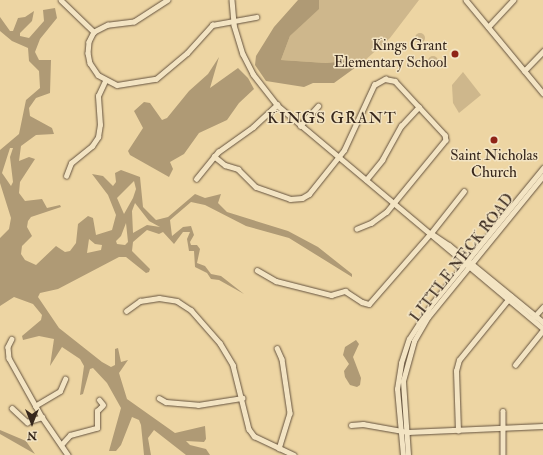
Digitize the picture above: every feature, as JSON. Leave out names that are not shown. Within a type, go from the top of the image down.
[{"type":"street","points":[[61,0],[94,32]]},
{"type":"street","points":[[168,0],[134,22],[108,26],[94,32],[88,42],[88,59],[94,71],[105,81],[122,85],[156,79],[187,53],[212,25],[256,17]]},
{"type":"street","points":[[232,0],[233,20],[248,64],[277,105],[338,158],[509,298],[543,322]]},
{"type":"street","points":[[466,0],[543,93]]},
{"type":"street","points":[[488,27],[513,0]]},
{"type":"street","points":[[524,71],[543,51]]},
{"type":"street","points":[[214,156],[225,165],[238,169],[256,187],[294,200],[309,194],[346,147],[374,85],[385,79],[395,81],[446,138],[394,203],[378,220],[357,229]]},
{"type":"street","points":[[66,176],[71,163],[92,146],[98,137],[100,125],[98,96],[105,81]]},
{"type":"street","points":[[196,179],[214,156],[277,105]]},
{"type":"street","points":[[300,126],[318,106]]},
{"type":"street","points":[[366,180],[382,160],[402,126],[419,107]]},
{"type":"street","name":"LITTLE NECK ROAD","points":[[408,455],[403,382],[411,348],[428,317],[543,168]]},
{"type":"street","name":"LITTLE NECK ROAD","points":[[402,455],[397,389],[405,349],[424,314],[543,176]]},
{"type":"street","points":[[257,270],[276,281],[331,295],[345,290],[366,304],[373,301],[431,233],[464,191]]},
{"type":"street","points":[[126,311],[140,301],[159,298],[177,301],[191,310],[229,357],[237,377],[249,429],[254,436],[294,455]]},
{"type":"street","points":[[458,431],[456,371],[459,360],[509,298]]},
{"type":"street","points":[[534,317],[543,307]]},
{"type":"street","points":[[514,365],[543,329],[534,317]]},
{"type":"street","points":[[12,339],[8,346],[8,354],[35,406],[68,455]]},
{"type":"street","points":[[277,348],[282,360],[290,413],[286,432],[278,448]]},
{"type":"street","points":[[35,406],[60,391],[65,379]]},
{"type":"street","points":[[159,398],[166,402],[198,405],[242,398]]},
{"type":"street","points":[[60,445],[70,435],[97,428],[97,411],[102,405],[99,400]]},
{"type":"street","points":[[12,408],[28,422],[42,417]]},
{"type":"street","points":[[503,412],[503,455]]},
{"type":"street","points":[[351,425],[362,424],[406,432],[458,431],[543,426]]},
{"type":"shaded area","points":[[298,0],[319,0],[319,9],[290,36],[281,60],[326,63],[355,60],[363,62],[334,83],[313,83],[304,87],[266,81],[255,65],[256,56],[274,27]]},
{"type":"shaded area","points":[[319,0],[419,0],[390,38],[363,62],[355,60],[326,63],[281,60],[290,36],[318,9]]},
{"type":"shaded area","points":[[55,8],[57,18],[40,39],[35,52],[39,60],[51,60],[50,93],[36,98],[29,108],[30,116],[52,128],[54,134],[36,135],[21,146],[19,161],[29,157],[35,159],[20,182],[19,193],[25,201],[42,199],[47,208],[60,205],[61,207],[31,217],[28,221],[27,227],[32,236],[22,246],[21,254],[25,260],[36,265],[56,246],[65,252],[70,251],[76,243],[78,224],[88,216],[93,218],[96,235],[112,230],[116,215],[108,195],[92,174],[103,176],[113,186],[116,182],[115,173],[121,170],[140,177],[143,207],[156,220],[168,217],[195,194],[205,198],[221,194],[218,203],[227,212],[288,231],[318,247],[352,274],[352,277],[289,238],[246,226],[205,205],[191,202],[170,220],[172,236],[183,227],[191,226],[194,235],[190,242],[191,245],[197,245],[200,249],[197,263],[205,266],[211,274],[221,276],[244,294],[219,280],[211,279],[207,273],[195,267],[194,251],[189,251],[187,239],[190,232],[183,232],[174,244],[163,232],[159,234],[147,230],[133,242],[132,251],[150,269],[149,272],[146,273],[126,257],[119,257],[58,289],[40,293],[38,297],[59,328],[102,362],[111,367],[115,365],[115,349],[118,348],[121,362],[128,360],[119,373],[127,399],[175,433],[205,426],[206,439],[204,442],[186,441],[190,445],[206,449],[210,455],[186,455],[154,430],[148,438],[151,455],[144,455],[141,425],[139,420],[132,417],[121,445],[116,451],[109,451],[121,408],[107,383],[93,368],[90,369],[83,394],[80,395],[84,366],[80,359],[62,347],[50,366],[54,339],[39,336],[23,340],[22,336],[41,320],[42,315],[33,304],[14,297],[0,306],[0,238],[9,229],[11,218],[0,183],[0,150],[19,134],[26,100],[40,88],[39,71],[29,61],[28,48],[12,41],[0,31],[0,17],[10,31],[13,31],[18,18],[25,17],[34,11],[32,21],[20,33],[20,36],[29,38],[44,21],[43,10]],"holes":[[[10,148],[13,148],[10,157],[13,182],[11,186],[2,173]],[[134,181],[136,189],[124,214],[117,198]],[[135,203],[149,221],[160,227],[147,225],[133,233],[132,211]],[[126,223],[128,242],[125,245],[117,244],[116,241],[121,236]],[[89,239],[95,244],[102,245],[101,250],[87,253]]]},
{"type":"shaded area","points":[[418,33],[422,33],[424,34],[424,42],[418,43],[415,40],[415,36]]},
{"type":"shaded area","points":[[433,56],[438,61],[433,66],[428,61]]},
{"type":"shaded area","points":[[219,57],[210,88],[238,68],[248,78],[254,89],[239,103],[227,120],[199,133],[184,154],[170,162],[173,169],[169,177],[130,155],[128,151],[143,128],[134,111],[144,102],[150,103],[162,120],[167,118],[189,91],[208,74]]},
{"type":"shaded area","points":[[463,72],[481,95],[459,113],[453,103],[452,85]]},
{"type":"shaded area","points":[[356,340],[359,344],[353,357],[361,378],[360,385],[357,387],[350,385],[345,377],[344,371],[349,364],[343,355],[345,347]]},
{"type":"shaded area","points":[[0,430],[26,441],[35,454],[0,434]]},
{"type":"place","name":"Kings Grant Elementary School","points":[[455,54]]},
{"type":"place","name":"Saint Nicholas Church","points":[[494,140]]},
{"type":"district","name":"KINGS GRANT","points":[[332,118]]}]
